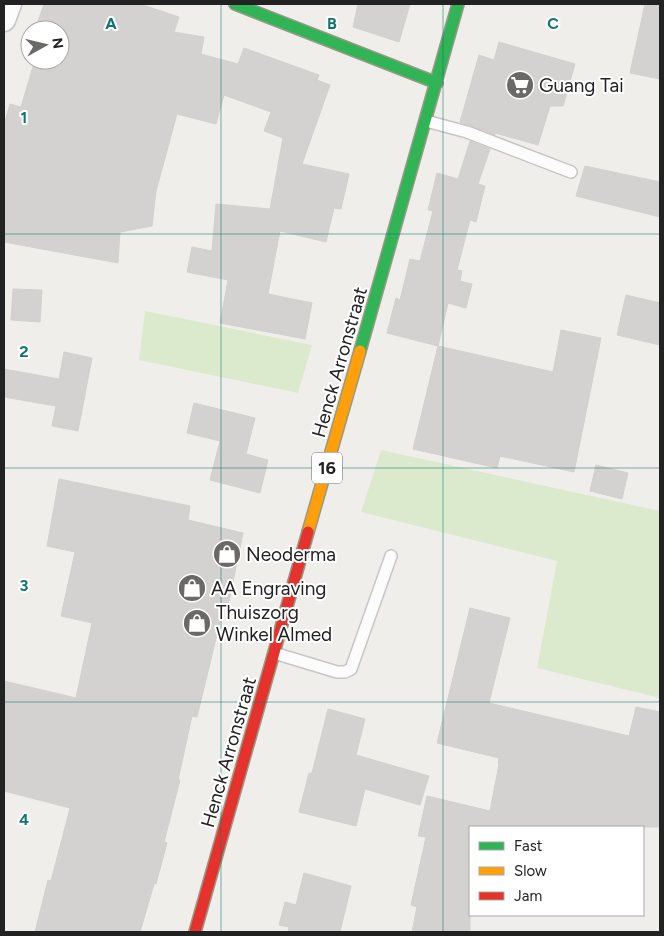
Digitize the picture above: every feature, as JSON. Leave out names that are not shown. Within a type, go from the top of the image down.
[{"type":"main road","points":[[235,4],[437,83]]},
{"type":"main road","name":"Henck Arronstraat","points":[[194,932],[458,4]]},
{"type":"street","points":[[4,20],[10,4]]},
{"type":"lane","points":[[426,121],[468,132],[572,172]]},
{"type":"lane","points":[[274,653],[336,672],[345,672],[351,669],[390,556]]},
{"type":"green space","points":[[145,311],[312,345],[298,393],[139,360]]},
{"type":"green space","points":[[381,450],[660,511],[660,698],[537,668],[557,561],[361,512]]},
{"type":"building","points":[[44,4],[140,4],[179,17],[174,32],[204,37],[201,54],[238,64],[244,48],[319,75],[317,80],[330,85],[302,164],[349,174],[341,209],[334,208],[326,242],[280,231],[268,294],[312,303],[305,339],[220,323],[228,280],[187,272],[192,247],[212,251],[216,204],[270,209],[283,138],[264,131],[271,112],[224,95],[216,124],[177,114],[156,191],[152,226],[120,232],[118,263],[4,242],[4,125],[10,104],[21,107],[32,70],[70,70],[70,20],[38,20]]},
{"type":"building","points":[[358,4],[410,4],[399,42],[353,27]]},
{"type":"building","points":[[645,4],[660,4],[660,79],[630,73]]},
{"type":"building","name":"Guang Tai","points":[[499,42],[575,64],[563,106],[550,106],[538,145],[495,133],[495,135],[460,122],[479,55],[494,60]]},
{"type":"building","points":[[470,141],[490,149],[478,184],[485,186],[476,222],[470,220],[457,270],[462,271],[460,281],[472,284],[466,308],[448,303],[438,346],[387,333],[396,298],[400,300],[410,259],[420,261],[433,211],[428,210],[437,173],[458,179]]},
{"type":"building","points":[[585,166],[660,182],[660,217],[576,196]]},
{"type":"building","points":[[13,289],[42,290],[40,322],[11,320]]},
{"type":"building","points":[[626,295],[660,303],[660,345],[617,335]]},
{"type":"building","points":[[561,330],[601,338],[574,472],[500,456],[497,468],[413,449],[438,346],[553,372]]},
{"type":"building","points":[[64,352],[92,358],[78,431],[52,426],[56,406],[4,397],[4,369],[59,379]]},
{"type":"building","points":[[194,403],[255,418],[246,454],[268,460],[260,493],[210,480],[220,441],[187,433]]},
{"type":"building","points":[[596,465],[628,473],[622,499],[590,491]]},
{"type":"building","points":[[59,479],[190,506],[188,520],[243,533],[228,606],[224,605],[197,717],[192,716],[178,780],[180,780],[164,842],[167,843],[140,932],[35,932],[48,880],[51,881],[70,808],[4,791],[4,681],[76,698],[92,623],[61,616],[75,552],[47,546]]},
{"type":"building","points":[[470,608],[510,618],[489,703],[629,736],[636,707],[660,712],[660,827],[469,826],[470,932],[412,932],[417,907],[411,905],[426,837],[418,836],[427,796],[490,811],[499,764],[499,758],[437,743]]},
{"type":"building","points":[[328,709],[365,719],[356,755],[429,776],[420,805],[365,789],[356,826],[299,812],[309,773],[312,773]]},
{"type":"building","points":[[304,873],[351,886],[340,932],[288,932],[289,927],[279,925],[285,902],[296,905]]},
{"type":"traffic: fast","points":[[235,4],[437,83]]},
{"type":"traffic: fast","points":[[360,351],[458,4]]},
{"type":"traffic: slow","points":[[308,532],[360,351]]},
{"type":"traffic: jam","points":[[195,932],[308,532]]},
{"type":"place","name":"Guang Tai","points":[[520,85]]},
{"type":"place","name":"Neoderma","points":[[227,554]]},
{"type":"place","name":"AA Engraving","points":[[192,588]]},
{"type":"place","name":"Thuiszorg Winkel Almed","points":[[197,623]]}]
